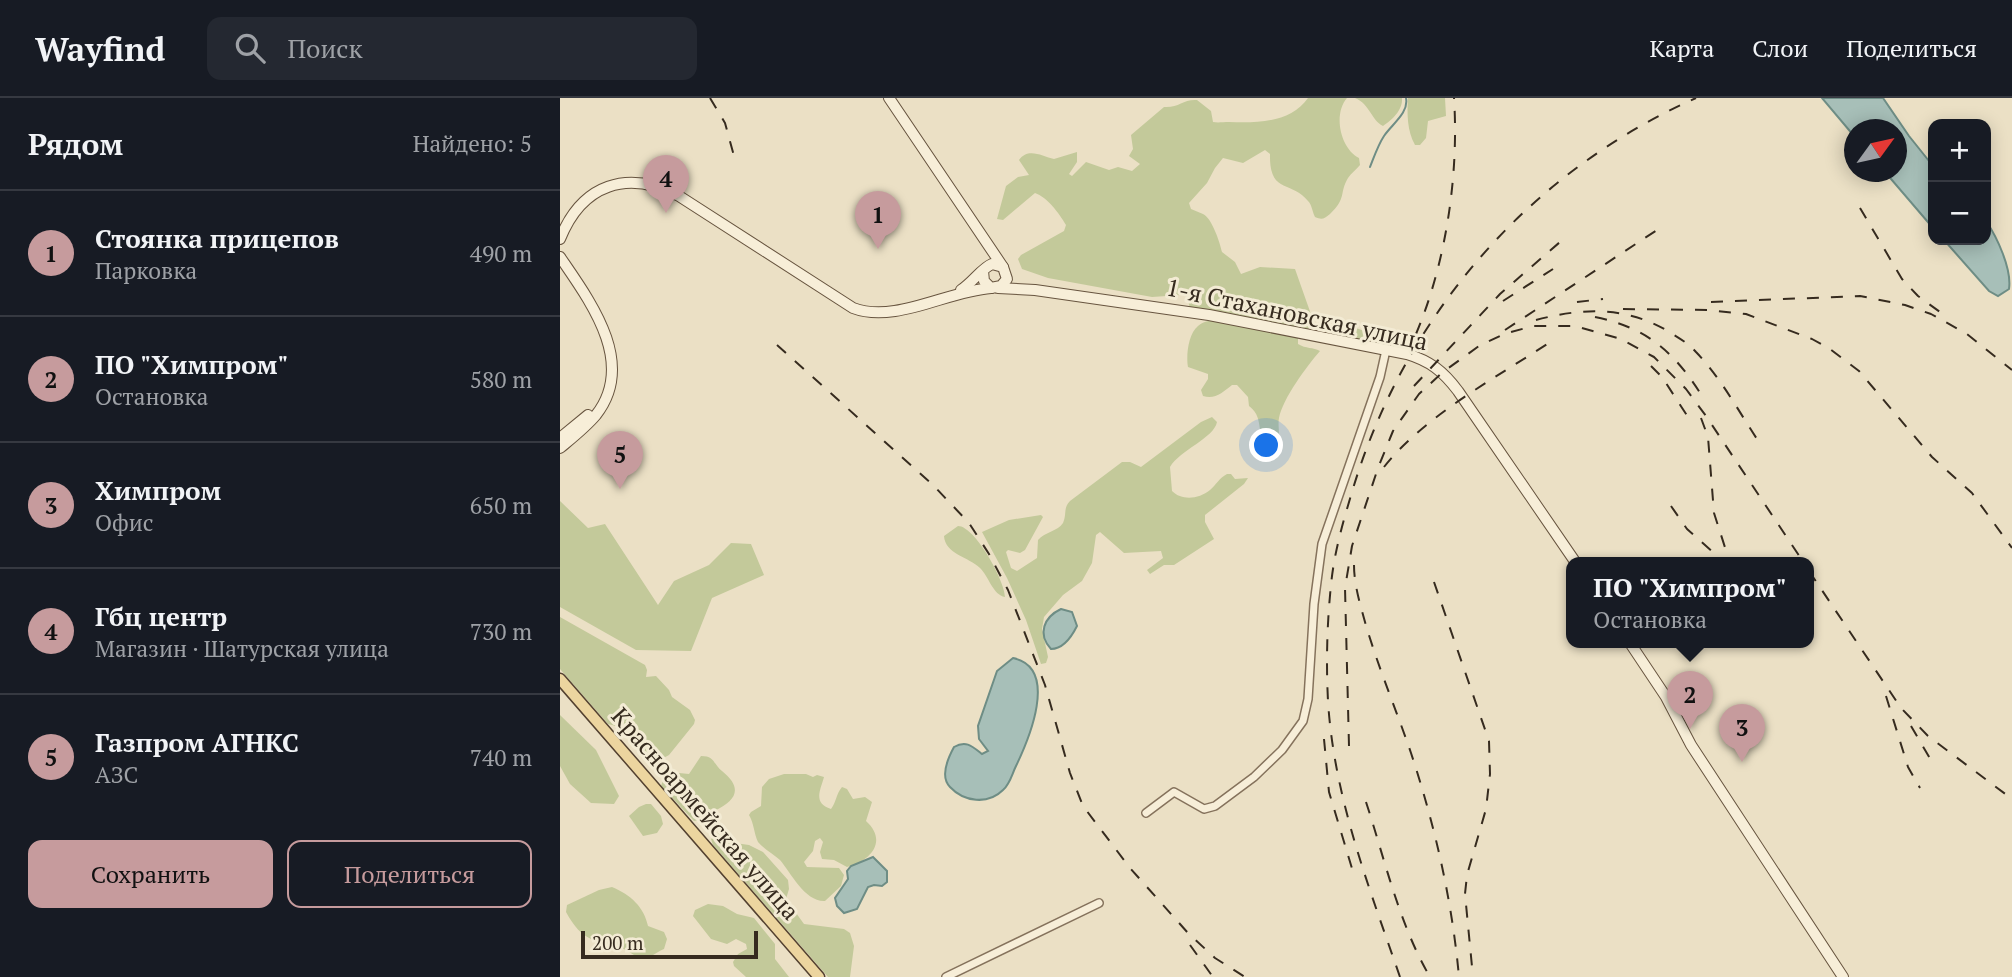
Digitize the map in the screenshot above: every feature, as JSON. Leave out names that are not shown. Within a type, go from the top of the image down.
[{"type":"main road","points":[[889,98],[1004,268],[1019,282],[1035,289]]},
{"type":"main road","name":"1-я Стахановская улица","points":[[560,239],[575,211],[601,190],[630,181],[642,182],[661,186],[863,312],[895,311],[955,294],[995,288],[1035,289],[1209,315],[1386,350],[1428,362],[1446,375],[1572,557]]},
{"type":"main road","points":[[981,237],[985,252],[984,281],[995,288],[1007,279],[1004,268]]},
{"type":"main road","points":[[560,257],[592,307],[608,341],[612,377],[597,414],[560,448]]},
{"type":"main road","points":[[955,294],[977,279],[992,264],[1004,268]]},
{"type":"main road","points":[[560,438],[604,401]]},
{"type":"main road","points":[[1633,648],[1666,697],[1691,745],[1843,977]]},
{"type":"main road","name":"Красноармейская улица","points":[[560,679],[818,977]]},
{"type":"main road","name":"Красноармейская улица","points":[[560,689],[811,977]]},
{"type":"street","points":[[1146,813],[1174,792],[1204,809],[1215,806],[1254,777],[1282,750],[1301,726],[1308,699],[1314,604],[1322,544],[1380,377],[1386,350]]},
{"type":"street","points":[[946,977],[1099,903]]},
{"type":"green space","points":[[1308,98],[1347,98],[1340,113],[1341,130],[1347,147],[1359,158],[1360,165],[1348,178],[1339,204],[1330,214],[1323,218],[1315,217],[1302,195],[1277,181],[1273,176],[1270,154],[1265,150],[1243,163],[1223,158],[1207,183],[1189,203],[1191,209],[1209,220],[1222,252],[1235,262],[1241,274],[1260,267],[1295,269],[1313,320],[1308,329],[1190,309],[1188,300],[1192,291],[1181,295],[1152,297],[1048,278],[1022,269],[1018,259],[1021,255],[1064,231],[1066,225],[1048,202],[1035,193],[1003,220],[997,219],[1006,186],[1018,177],[1029,175],[1019,160],[1027,154],[1054,159],[1077,152],[1077,162],[1069,174],[1072,176],[1086,162],[1109,170],[1118,167],[1132,171],[1140,164],[1129,156],[1133,149],[1131,135],[1164,107],[1197,100],[1211,111],[1213,122],[1250,122],[1283,117],[1301,106]]},
{"type":"green space","points":[[1355,98],[1402,98],[1402,102],[1396,114],[1383,126],[1364,104]]},
{"type":"green space","points":[[1408,98],[1445,98],[1446,116],[1428,121],[1426,138],[1420,145],[1415,145],[1410,134]]},
{"type":"green space","points":[[1215,319],[1295,335],[1298,344],[1320,351],[1285,401],[1279,418],[1279,434],[1271,442],[1262,438],[1248,397],[1237,385],[1232,385],[1215,396],[1203,396],[1201,390],[1208,374],[1188,367],[1192,334],[1200,325]]},
{"type":"green space","points":[[1338,324],[1378,336],[1380,341],[1378,343],[1325,333]]},
{"type":"green space","points":[[1212,417],[1217,422],[1215,428],[1170,467],[1172,491],[1186,497],[1206,493],[1227,474],[1231,474],[1235,479],[1248,478],[1205,515],[1205,522],[1214,539],[1174,565],[1164,565],[1150,574],[1147,570],[1163,558],[1161,551],[1124,553],[1100,532],[1096,535],[1092,563],[1082,581],[1063,595],[1044,617],[1042,629],[1048,657],[1046,663],[1041,664],[1026,620],[982,532],[1009,520],[1041,515],[1043,517],[1025,550],[1020,553],[1008,550],[1006,552],[1011,568],[1017,571],[1037,558],[1038,540],[1063,523],[1070,501],[1122,462],[1141,467],[1201,422]]},
{"type":"green space","points":[[560,501],[588,528],[605,524],[658,605],[674,581],[709,565],[731,543],[751,544],[764,575],[712,598],[691,651],[636,650],[560,607]]},
{"type":"green space","points":[[958,526],[973,535],[988,556],[1000,579],[1005,597],[994,589],[980,568],[948,547],[944,536]]},
{"type":"green space","points":[[560,617],[645,665],[646,677],[656,676],[672,697],[690,710],[694,724],[669,755],[656,762],[643,756],[634,737],[625,736],[620,727],[608,724],[560,669]]},
{"type":"green space","points":[[560,715],[596,750],[619,796],[614,804],[591,803],[570,784],[560,766]]},
{"type":"green space","points":[[701,756],[711,759],[729,777],[735,788],[732,798],[722,807],[694,821],[661,786],[664,778],[679,773],[689,774]]},
{"type":"green space","points":[[784,774],[824,777],[820,799],[821,803],[831,809],[842,787],[847,789],[853,799],[865,797],[872,802],[866,821],[876,836],[876,843],[869,855],[847,867],[834,860],[822,859],[820,852],[823,842],[820,838],[815,841],[813,851],[804,862],[807,867],[839,868],[844,875],[841,886],[825,901],[805,892],[780,860],[758,842],[749,815],[761,806],[762,787],[769,779]]},
{"type":"green space","points":[[646,804],[651,804],[661,816],[663,824],[657,833],[643,836],[629,816]]},
{"type":"green space","points":[[719,833],[735,843],[749,845],[763,852],[788,880],[786,899],[804,924],[844,929],[850,933],[854,946],[850,977],[828,977],[713,845],[711,839]]},
{"type":"green space","points":[[612,887],[636,902],[648,926],[664,932],[667,939],[664,949],[641,958],[584,935],[572,922],[566,912],[567,905]]},
{"type":"green space","points":[[708,904],[723,906],[737,914],[754,918],[775,944],[775,959],[789,977],[746,977],[733,962],[738,954],[747,949],[746,944],[736,939],[727,944],[711,939],[693,916],[695,910]]},
{"type":"water","points":[[1822,98],[1883,98],[1897,119],[1844,119],[1844,124]]},
{"type":"water","points":[[1907,133],[1928,160],[1928,222],[1894,182],[1907,182]]},
{"type":"water","points":[[1991,230],[2006,263],[2009,289],[1998,296],[1989,291],[1948,245],[1991,245]]},
{"type":"water","points":[[1061,609],[1072,612],[1077,626],[1070,638],[1051,649],[1044,638],[1044,626],[1055,612]]},
{"type":"water","points":[[1013,658],[1027,664],[1035,676],[1038,690],[1037,706],[1027,740],[1009,782],[997,795],[983,800],[962,796],[947,783],[947,762],[954,747],[958,745],[969,745],[982,754],[988,751],[979,739],[978,726],[997,671]]},
{"type":"water","points":[[873,857],[887,871],[887,882],[882,886],[868,887],[857,909],[844,913],[837,906],[835,898],[848,879],[847,871],[851,866]]},
{"type":"waterway","points":[[1370,167],[1382,140],[1405,109],[1406,98]]},
{"type":"railway","points":[[710,98],[725,123],[734,156]]},
{"type":"railway","points":[[1416,334],[1435,278],[1448,218],[1454,157],[1454,98]]},
{"type":"railway","points":[[1400,977],[1345,807],[1337,772],[1328,701],[1328,628],[1332,573],[1352,492],[1375,428],[1404,367],[1440,310],[1481,257],[1527,209],[1579,166],[1635,129],[1696,98]]},
{"type":"railway","points":[[1860,208],[1902,279],[1918,296],[1940,312]]},
{"type":"railway","points":[[1505,330],[1657,230]]},
{"type":"railway","points":[[1414,386],[1500,294],[1560,242]]},
{"type":"railway","points":[[1503,301],[1553,269]]},
{"type":"railway","points":[[1711,302],[1860,296],[1905,305],[1931,314],[1967,334],[2012,370]]},
{"type":"railway","points":[[1577,302],[1603,299]]},
{"type":"railway","points":[[1623,309],[1707,310],[1746,314],[1812,339],[1830,349],[1859,371],[1932,457],[1972,493],[2012,548]]},
{"type":"railway","points":[[1536,320],[1569,313],[1618,313],[1650,322],[1666,330],[1689,345],[1705,362],[1761,445]]},
{"type":"railway","points":[[1595,317],[1631,328],[1659,345],[1683,369],[1704,399]]},
{"type":"railway","points":[[1349,746],[1345,588],[1352,546],[1378,468],[1393,431],[1419,394],[1443,372],[1479,346],[1504,334],[1533,326],[1575,326],[1621,339],[1654,357],[1686,389],[1706,416],[1800,557]]},
{"type":"railway","points":[[1384,467],[1401,448],[1441,413],[1555,339]]},
{"type":"railway","points":[[777,345],[933,485],[969,523],[1008,590],[1045,685],[1070,773],[1083,806],[1130,868],[1188,933],[1215,958],[1245,977]]},
{"type":"railway","points":[[1651,366],[1662,377],[1688,417]]},
{"type":"railway","points":[[1701,418],[1708,437],[1714,513],[1728,557]]},
{"type":"railway","points":[[1671,506],[1687,529],[1718,557]]},
{"type":"railway","points":[[1354,565],[1356,587],[1365,622],[1428,808],[1447,892],[1459,977]]},
{"type":"railway","points":[[1814,578],[1901,708],[1928,736],[2012,799]]},
{"type":"railway","points":[[1434,582],[1489,741],[1490,774],[1486,809],[1467,875],[1465,894],[1473,977]]},
{"type":"railway","points":[[1886,696],[1908,767],[1920,788]]},
{"type":"railway","points":[[1911,726],[1932,762]]},
{"type":"railway","points":[[1324,739],[1329,792],[1354,875]]},
{"type":"railway","points":[[1366,802],[1401,914],[1430,977]]},
{"type":"railway","points":[[1190,945],[1213,977]]},
{"type":"place","name":"Гбц центр","points":[[666,213]]},
{"type":"place","name":"Стоянка прицепов","points":[[878,249]]},
{"type":"place","name":"Газпром АГНКС","points":[[620,489]]},
{"type":"place","name":"ПО \"Химпром\"","points":[[1690,729]]},
{"type":"place","name":"Химпром","points":[[1742,762]]}]
